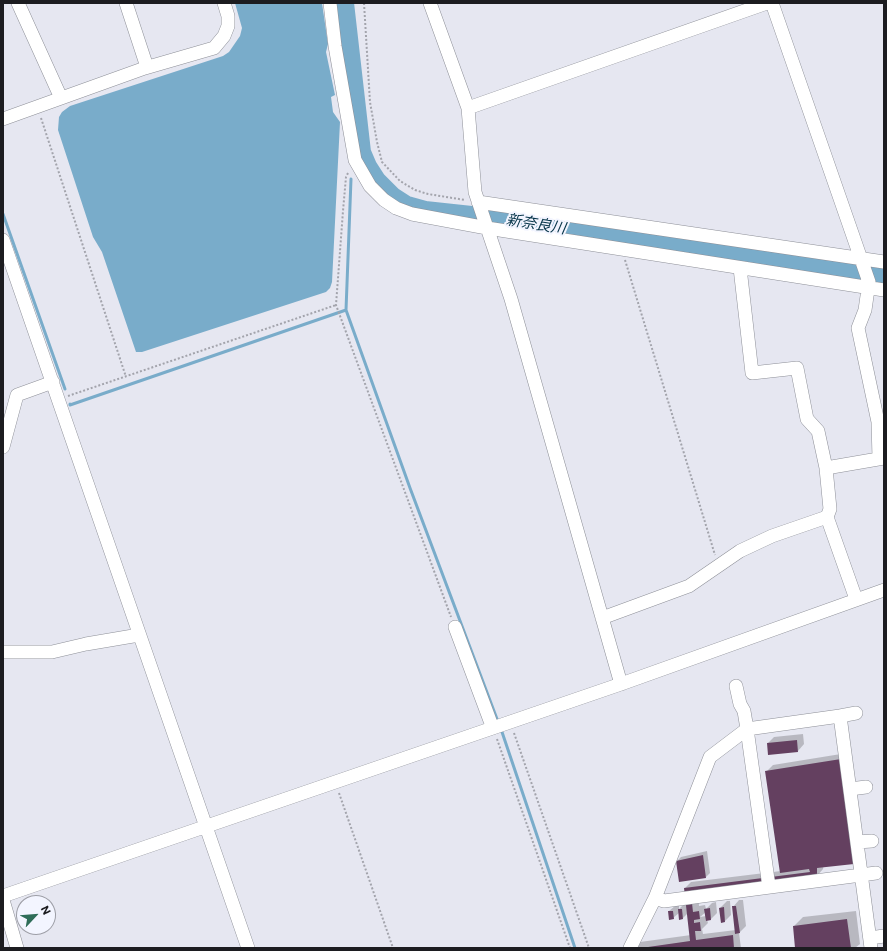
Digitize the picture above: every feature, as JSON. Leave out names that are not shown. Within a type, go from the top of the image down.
[{"type":"street","points":[[18,3],[61,98]]},
{"type":"street","points":[[126,3],[147,67]]},
{"type":"street","points":[[3,119],[147,67],[214,48],[224,36],[228,26],[228,16],[224,3]]},
{"type":"street","points":[[330,3],[335,46],[355,160],[370,186],[384,200],[396,208],[412,214],[486,225],[622,250],[740,268],[869,285],[884,290]]},
{"type":"street","points":[[430,3],[468,108],[475,192],[511,299],[620,684]]},
{"type":"street","points":[[468,108],[767,3]]},
{"type":"street","points":[[772,3],[869,285],[865,310],[858,328],[878,422],[881,458],[826,468]]},
{"type":"street","points":[[479,204],[862,261],[884,262]]},
{"type":"street","points":[[3,240],[9,275],[53,382],[248,948]]},
{"type":"street","points":[[740,268],[752,373],[796,368],[807,419],[818,430],[826,468],[830,509],[827,517],[856,599]]},
{"type":"street","points":[[3,447],[18,395],[53,382]]},
{"type":"street","points":[[602,618],[689,586],[740,551],[772,536],[827,517]]},
{"type":"street","points":[[3,896],[335,782],[492,726],[620,684],[884,590]]},
{"type":"street","points":[[455,627],[492,726]]},
{"type":"street","points":[[3,652],[52,652],[86,644],[139,635]]},
{"type":"street","points":[[736,686],[740,704],[744,711],[747,729],[769,887]]},
{"type":"street","points":[[630,948],[655,898],[710,756],[747,729],[856,713]]},
{"type":"street","points":[[840,716],[870,943],[884,936]]},
{"type":"street","points":[[850,789],[866,787]]},
{"type":"street","points":[[857,842],[872,841]]},
{"type":"street","points":[[655,898],[664,901],[876,873]]},
{"type":"street","points":[[3,900],[17,948]]},
{"type":"path","points":[[364,3],[370,102],[378,151],[382,162],[400,181],[415,190],[479,204]]},
{"type":"path","points":[[37,107],[126,376]]},
{"type":"path","points":[[355,160],[346,177],[336,305],[455,627]]},
{"type":"path","points":[[622,250],[718,567]]},
{"type":"path","points":[[59,399],[336,305]]},
{"type":"path","points":[[510,721],[589,948]]},
{"type":"path","points":[[492,726],[570,948]]},
{"type":"path","points":[[335,782],[393,948]]},
{"type":"water","points":[[235,3],[322,3],[328,44],[326,52],[335,95],[331,97],[333,112],[340,122],[332,282],[330,288],[326,292],[142,352],[136,352],[102,252],[93,237],[58,130],[59,117],[62,112],[70,106],[223,56],[229,52],[240,36],[242,28]]},
{"type":"building","points":[[797,740],[798,752],[768,755],[767,743]]},
{"type":"building","points":[[841,759],[854,864],[817,868],[817,877],[691,894],[693,912],[699,911],[700,919],[694,920],[694,923],[700,922],[701,931],[695,931],[696,940],[733,935],[734,948],[641,948],[690,941],[684,888],[810,872],[809,869],[780,873],[765,771]]},
{"type":"building","points":[[703,855],[706,878],[679,882],[676,861]]},
{"type":"building","points":[[732,906],[736,906],[740,933],[735,934]]},
{"type":"building","points":[[724,907],[725,922],[721,923],[719,908]]},
{"type":"building","points":[[710,908],[711,920],[706,921],[704,909]]},
{"type":"building","points":[[678,909],[682,909],[683,919],[679,920]]},
{"type":"building","points":[[668,911],[673,911],[674,919],[669,920]]},
{"type":"building","points":[[847,919],[851,948],[795,948],[793,926]]},
{"type":"waterway","name":"新奈良川","points":[[345,3],[362,152],[368,166],[377,180],[393,196],[407,205],[425,210],[490,217],[884,277]]},
{"type":"waterway","points":[[351,179],[346,310],[410,488],[497,719]]},
{"type":"waterway","points":[[3,214],[65,389]]},
{"type":"waterway","points":[[70,404],[346,310]]},
{"type":"waterway","points":[[502,732],[575,948]]}]
